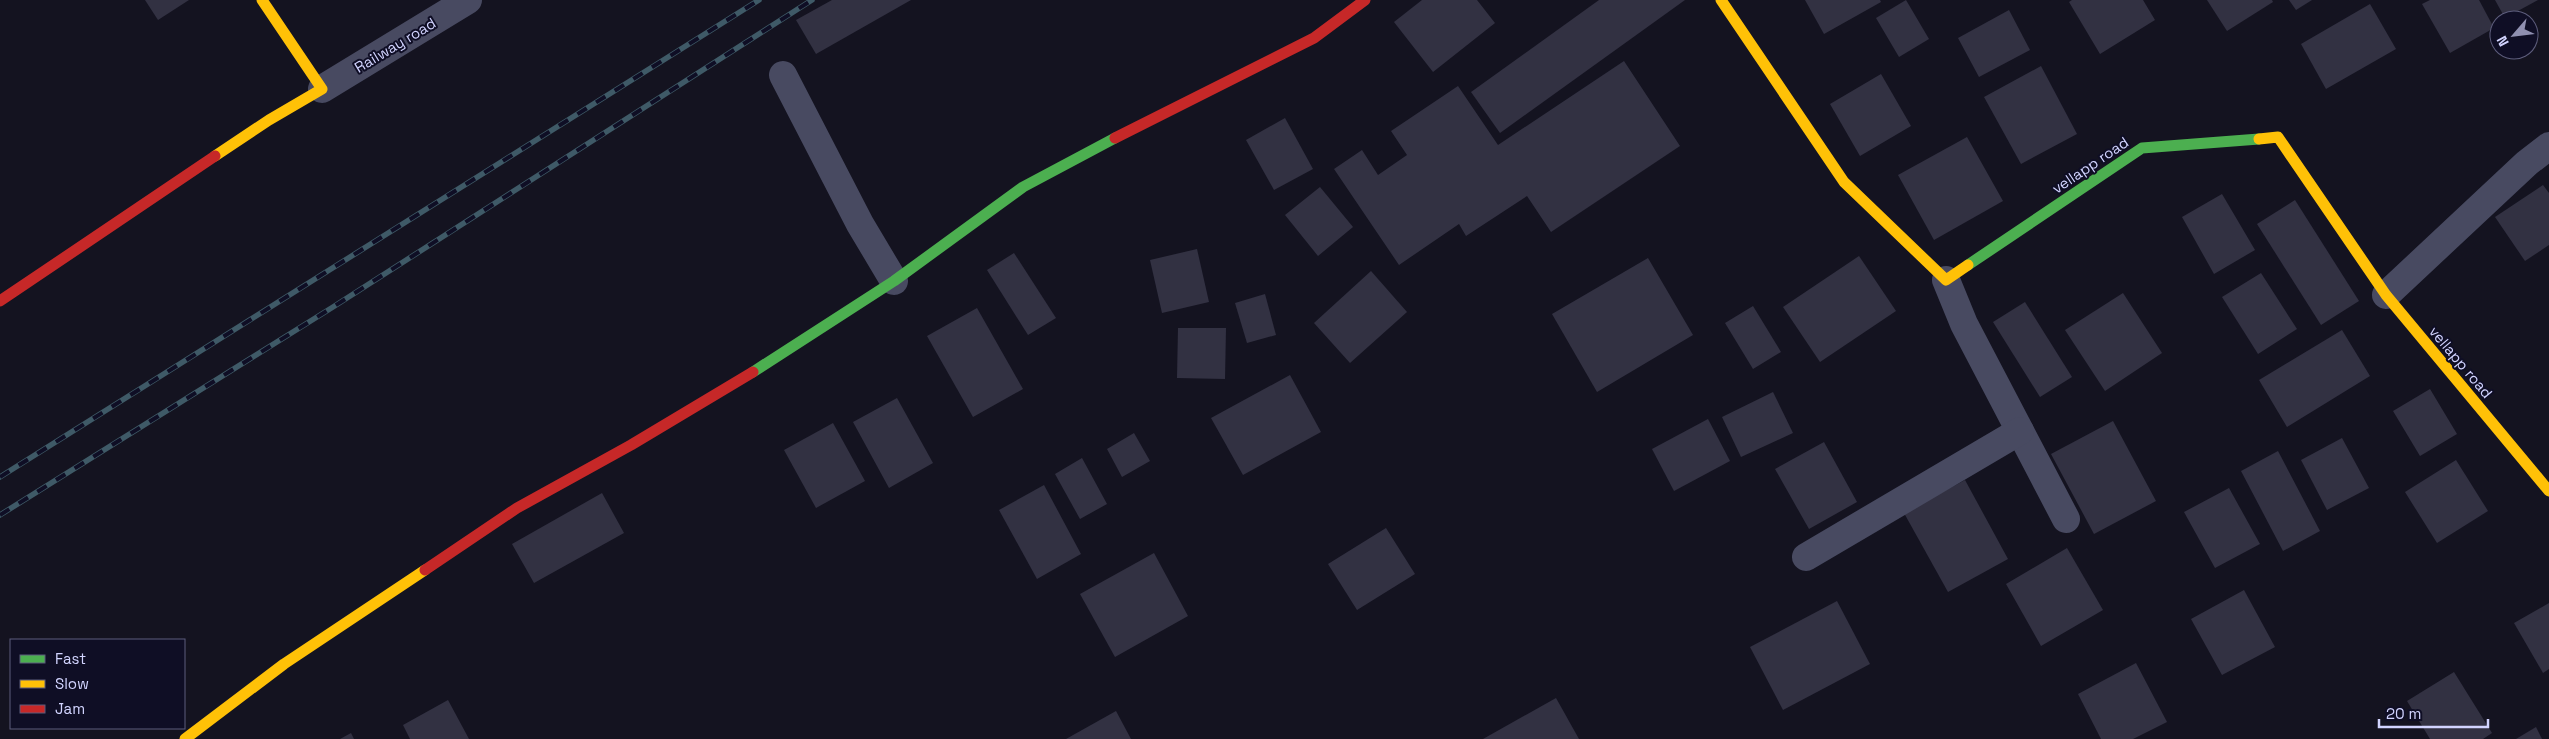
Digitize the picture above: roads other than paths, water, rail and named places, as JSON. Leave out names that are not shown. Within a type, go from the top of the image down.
[{"type":"street","points":[[0,301],[269,120],[322,89],[262,0]]},
{"type":"street","name":"Railway road","points":[[322,89],[468,0]]},
{"type":"street","points":[[186,739],[284,664],[517,508],[631,445],[798,345],[894,281],[1023,187],[1189,99],[1314,38],[1365,0]]},
{"type":"street","points":[[1721,0],[1844,182],[1946,280],[1964,324],[2066,519]]},
{"type":"street","points":[[783,74],[856,216],[894,281]]},
{"type":"street","name":"vellapp road","points":[[1946,280],[2142,148],[2278,138],[2386,295],[2549,491]]},
{"type":"street","points":[[2386,295],[2527,163],[2549,146]]},
{"type":"street","points":[[1806,557],[2020,431]]},
{"type":"railway","points":[[0,477],[759,0]]},
{"type":"railway","points":[[0,515],[333,307],[812,0]]}]
